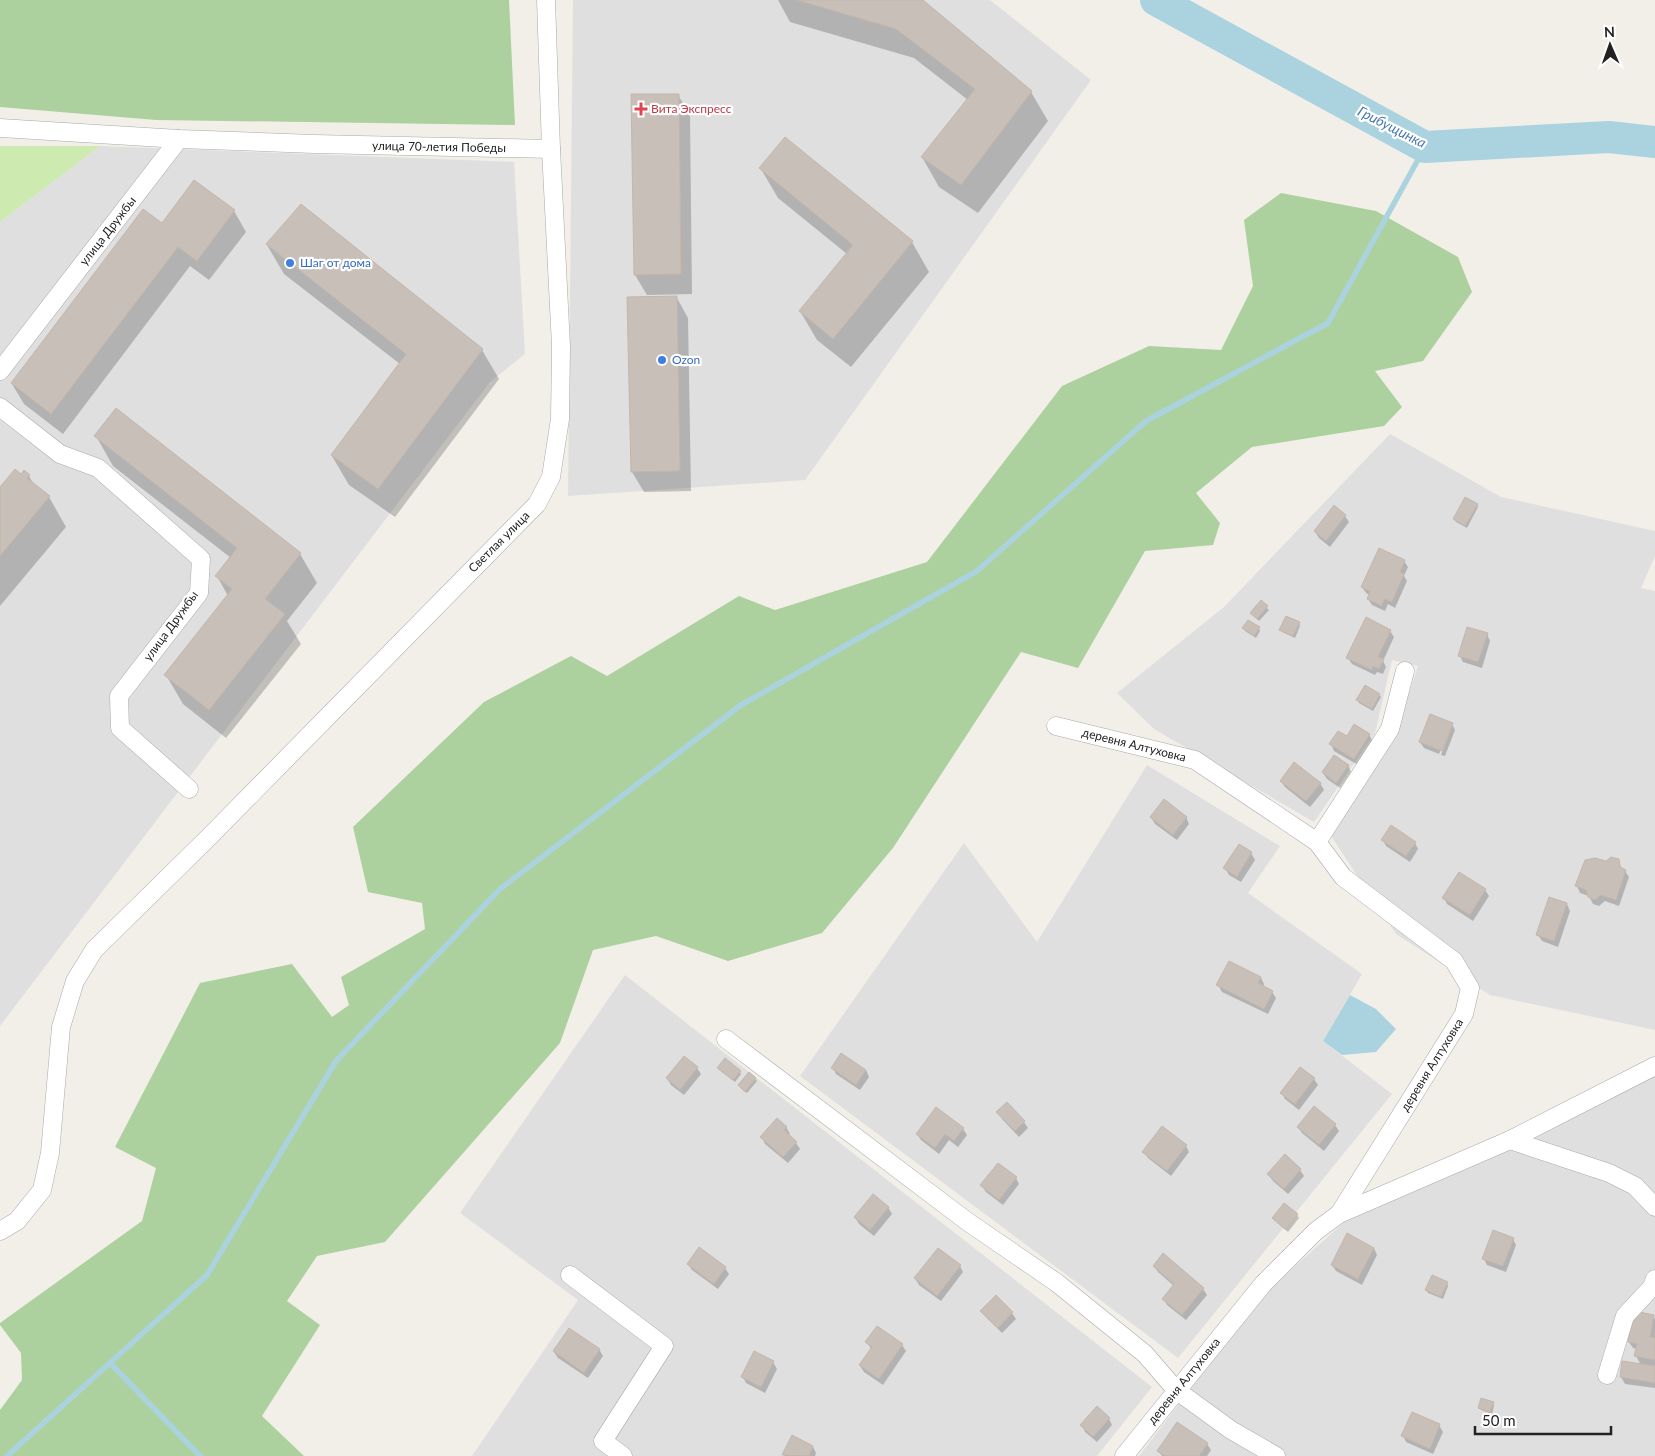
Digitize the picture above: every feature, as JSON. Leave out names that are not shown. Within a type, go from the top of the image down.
[{"type":"street","points":[[546,0],[551,149]]},
{"type":"street","name":"улица 70-летия Победы","points":[[0,128],[179,139],[551,149]]},
{"type":"street","name":"улица Дружбы","points":[[0,371],[179,139]]},
{"type":"street","name":"Светлая улица","points":[[0,1231],[17,1221],[42,1190],[50,1153],[61,1027],[75,981],[94,950],[209,837],[537,504],[551,477],[560,419],[561,346],[551,149]]},
{"type":"street","name":"улица Дружбы","points":[[0,407],[60,454],[98,468],[201,559],[198,593],[119,696],[120,728],[189,789]]},
{"type":"street","points":[[1317,842],[1390,729],[1405,670]]},
{"type":"street","name":"деревня Алтуховка","points":[[1056,726],[1195,760],[1317,842],[1343,878],[1454,961],[1470,988],[1464,1014],[1340,1214],[1316,1231],[1263,1284],[1124,1456]]},
{"type":"street","points":[[726,1039],[968,1222],[1057,1283],[1145,1354],[1176,1390],[1231,1430],[1276,1456]]},
{"type":"street","points":[[1340,1214],[1510,1140],[1655,1066]]},
{"type":"street","points":[[1510,1140],[1609,1173],[1635,1186],[1655,1207]]},
{"type":"street","points":[[570,1275],[664,1346],[602,1441],[623,1456]]},
{"type":"street","points":[[1607,1375],[1625,1316],[1652,1288],[1655,1280]]},
{"type":"shaded area","points":[[573,0],[990,0],[1091,80],[805,480],[568,496]]},
{"type":"shaded area","points":[[100,146],[514,162],[525,354],[490,382],[0,1026],[0,222]]},
{"type":"shaded area","points":[[1390,434],[1501,497],[1655,531],[1655,556],[1641,588],[1655,591],[1655,1030],[1490,995],[1396,934],[1331,836],[1393,742],[1418,666],[1392,660],[1375,733],[1314,822],[1154,729],[1117,693],[1224,607]]},
{"type":"shaded area","points":[[1147,765],[1280,846],[1248,893],[1362,974],[1323,1041],[1392,1094],[1178,1358],[800,1076],[964,843],[1037,942]]},
{"type":"shaded area","points":[[625,975],[1152,1387],[1097,1456],[472,1456],[578,1300],[460,1213]]},
{"type":"shaded area","points":[[1655,1073],[1655,1456],[1139,1456],[1263,1295],[1351,1216]]},
{"type":"green space","points":[[0,0],[509,0],[515,125],[156,120],[0,107]]},
{"type":"green space","points":[[0,146],[100,146],[0,222]]},
{"type":"green space","points":[[1281,193],[1376,211],[1458,257],[1472,292],[1423,361],[1375,371],[1402,407],[1384,426],[1252,447],[1196,493],[1220,523],[1213,545],[1145,551],[1078,668],[1021,652],[893,848],[822,933],[728,961],[656,936],[593,950],[560,1043],[385,1242],[317,1256],[287,1301],[320,1325],[262,1416],[304,1456],[0,1456],[0,1410],[22,1380],[21,1353],[0,1323],[142,1221],[156,1168],[115,1147],[200,983],[292,964],[332,1017],[349,1005],[341,977],[425,929],[422,903],[368,892],[353,827],[484,702],[571,656],[607,676],[739,596],[775,610],[927,562],[1062,386],[1149,346],[1221,350],[1253,286],[1244,220]]},
{"type":"water","points":[[1350,995],[1376,1009],[1396,1029],[1376,1052],[1342,1055],[1323,1041]]},
{"type":"building","points":[[797,0],[923,0],[1032,91],[961,185],[921,157],[975,89],[896,29]]},
{"type":"building","points":[[631,94],[679,94],[681,274],[634,275]]},
{"type":"building","points":[[785,137],[913,241],[833,339],[799,311],[853,245],[759,168]]},
{"type":"building","points":[[194,180],[235,210],[197,261],[178,247],[51,414],[11,383],[143,209],[162,223]]},
{"type":"building","points":[[301,204],[483,349],[378,489],[331,455],[406,354],[266,244]]},
{"type":"building","points":[[677,296],[680,471],[631,472],[627,297]]},
{"type":"building","points":[[116,408],[301,553],[265,599],[285,614],[209,710],[164,675],[232,589],[215,576],[237,548],[94,436]]},
{"type":"building","points":[[15,469],[21,474],[24,470],[30,475],[27,478],[50,496],[0,556],[0,487]]},
{"type":"building","points":[[1465,497],[1478,504],[1465,526],[1453,519]]},
{"type":"building","points":[[1334,505],[1346,515],[1326,541],[1314,531]]},
{"type":"building","points":[[1379,548],[1405,560],[1400,572],[1404,574],[1392,602],[1384,599],[1382,606],[1367,599],[1370,591],[1361,587]]},
{"type":"building","points":[[1261,600],[1268,606],[1257,619],[1250,613]]},
{"type":"building","points":[[1286,616],[1300,622],[1293,636],[1279,630]]},
{"type":"building","points":[[1366,617],[1391,630],[1378,657],[1384,659],[1379,669],[1373,666],[1372,670],[1346,658]]},
{"type":"building","points":[[1248,620],[1260,627],[1254,636],[1242,628]]},
{"type":"building","points":[[1467,627],[1488,633],[1478,662],[1458,656]]},
{"type":"building","points":[[1365,685],[1380,694],[1372,709],[1356,700]]},
{"type":"building","points":[[1430,714],[1453,723],[1442,751],[1419,742]]},
{"type":"building","points":[[1354,724],[1370,734],[1354,759],[1329,744],[1338,731],[1347,736]]},
{"type":"building","points":[[1334,755],[1349,765],[1336,783],[1322,772]]},
{"type":"building","points":[[1294,762],[1321,783],[1306,801],[1280,781]]},
{"type":"building","points":[[1164,799],[1187,817],[1173,835],[1150,817]]},
{"type":"building","points":[[1391,825],[1416,842],[1406,856],[1381,840]]},
{"type":"building","points":[[1239,844],[1252,852],[1237,877],[1223,868]]},
{"type":"building","points":[[1611,857],[1619,859],[1620,867],[1626,870],[1616,900],[1601,895],[1595,900],[1588,897],[1586,890],[1575,886],[1585,860],[1595,858],[1606,861]]},
{"type":"building","points":[[1459,872],[1486,889],[1470,915],[1442,898]]},
{"type":"building","points":[[1549,897],[1567,903],[1554,941],[1536,935]]},
{"type":"building","points":[[1229,961],[1261,977],[1258,983],[1273,991],[1264,1009],[1216,985]]},
{"type":"building","points":[[841,1053],[866,1070],[856,1085],[831,1068]]},
{"type":"building","points":[[684,1056],[698,1067],[680,1090],[666,1078]]},
{"type":"building","points":[[725,1058],[741,1071],[733,1080],[717,1068]]},
{"type":"building","points":[[1300,1067],[1315,1078],[1295,1104],[1280,1093]]},
{"type":"building","points":[[749,1072],[756,1078],[745,1092],[738,1085]]},
{"type":"building","points":[[1007,1102],[1025,1121],[1015,1131],[996,1112]]},
{"type":"building","points":[[1314,1106],[1336,1124],[1319,1145],[1297,1127]]},
{"type":"building","points":[[936,1107],[964,1128],[954,1141],[945,1134],[935,1148],[916,1134]]},
{"type":"building","points":[[777,1118],[787,1127],[784,1130],[797,1142],[783,1157],[760,1137]]},
{"type":"building","points":[[1162,1126],[1187,1145],[1167,1171],[1142,1152]]},
{"type":"building","points":[[1285,1154],[1301,1169],[1284,1189],[1267,1174]]},
{"type":"building","points":[[998,1163],[1017,1177],[999,1200],[980,1185]]},
{"type":"building","points":[[873,1194],[889,1207],[870,1230],[854,1217]]},
{"type":"building","points":[[1284,1203],[1298,1214],[1286,1230],[1272,1218]]},
{"type":"building","points":[[1493,1230],[1514,1238],[1503,1266],[1482,1259]]},
{"type":"building","points":[[1347,1233],[1374,1248],[1358,1279],[1331,1265]]},
{"type":"building","points":[[699,1247],[726,1267],[714,1284],[687,1264]]},
{"type":"building","points":[[938,1248],[961,1265],[937,1296],[914,1278]]},
{"type":"building","points":[[1163,1253],[1204,1288],[1182,1315],[1162,1299],[1174,1284],[1153,1266]]},
{"type":"building","points":[[1432,1275],[1448,1282],[1441,1297],[1425,1290]]},
{"type":"building","points":[[996,1295],[1013,1312],[998,1328],[980,1311]]},
{"type":"building","points":[[1634,1311],[1654,1315],[1650,1337],[1655,1338],[1655,1360],[1634,1356],[1637,1344],[1628,1342]]},
{"type":"building","points":[[877,1326],[903,1344],[879,1379],[859,1365],[872,1347],[865,1342]]},
{"type":"building","points":[[569,1328],[600,1349],[584,1373],[553,1351]]},
{"type":"building","points":[[754,1351],[774,1361],[761,1387],[741,1377]]},
{"type":"building","points":[[1622,1361],[1655,1366],[1655,1383],[1620,1377]]},
{"type":"building","points":[[1481,1398],[1494,1402],[1490,1412],[1478,1408]]},
{"type":"building","points":[[1097,1406],[1110,1418],[1093,1437],[1080,1425]]},
{"type":"building","points":[[1412,1412],[1440,1424],[1430,1449],[1401,1436]]},
{"type":"building","points":[[1177,1422],[1208,1443],[1199,1456],[1165,1456],[1157,1451]]},
{"type":"building","points":[[792,1435],[813,1446],[809,1456],[782,1455]]},
{"type":"waterway","name":"Грибущинка","points":[[1156,0],[1425,147],[1609,137],[1655,142]]},
{"type":"waterway","points":[[7,1456],[207,1275],[336,1061],[500,889],[741,705],[977,571],[1146,421],[1328,323],[1425,147]]},
{"type":"waterway","points":[[110,1363],[200,1456]]},
{"type":"place","name":"Вита Экспресс","points":[[641,109]]},
{"type":"place","name":"Шаг от дома","points":[[290,263]]},
{"type":"place","name":"Ozon","points":[[662,360]]}]
